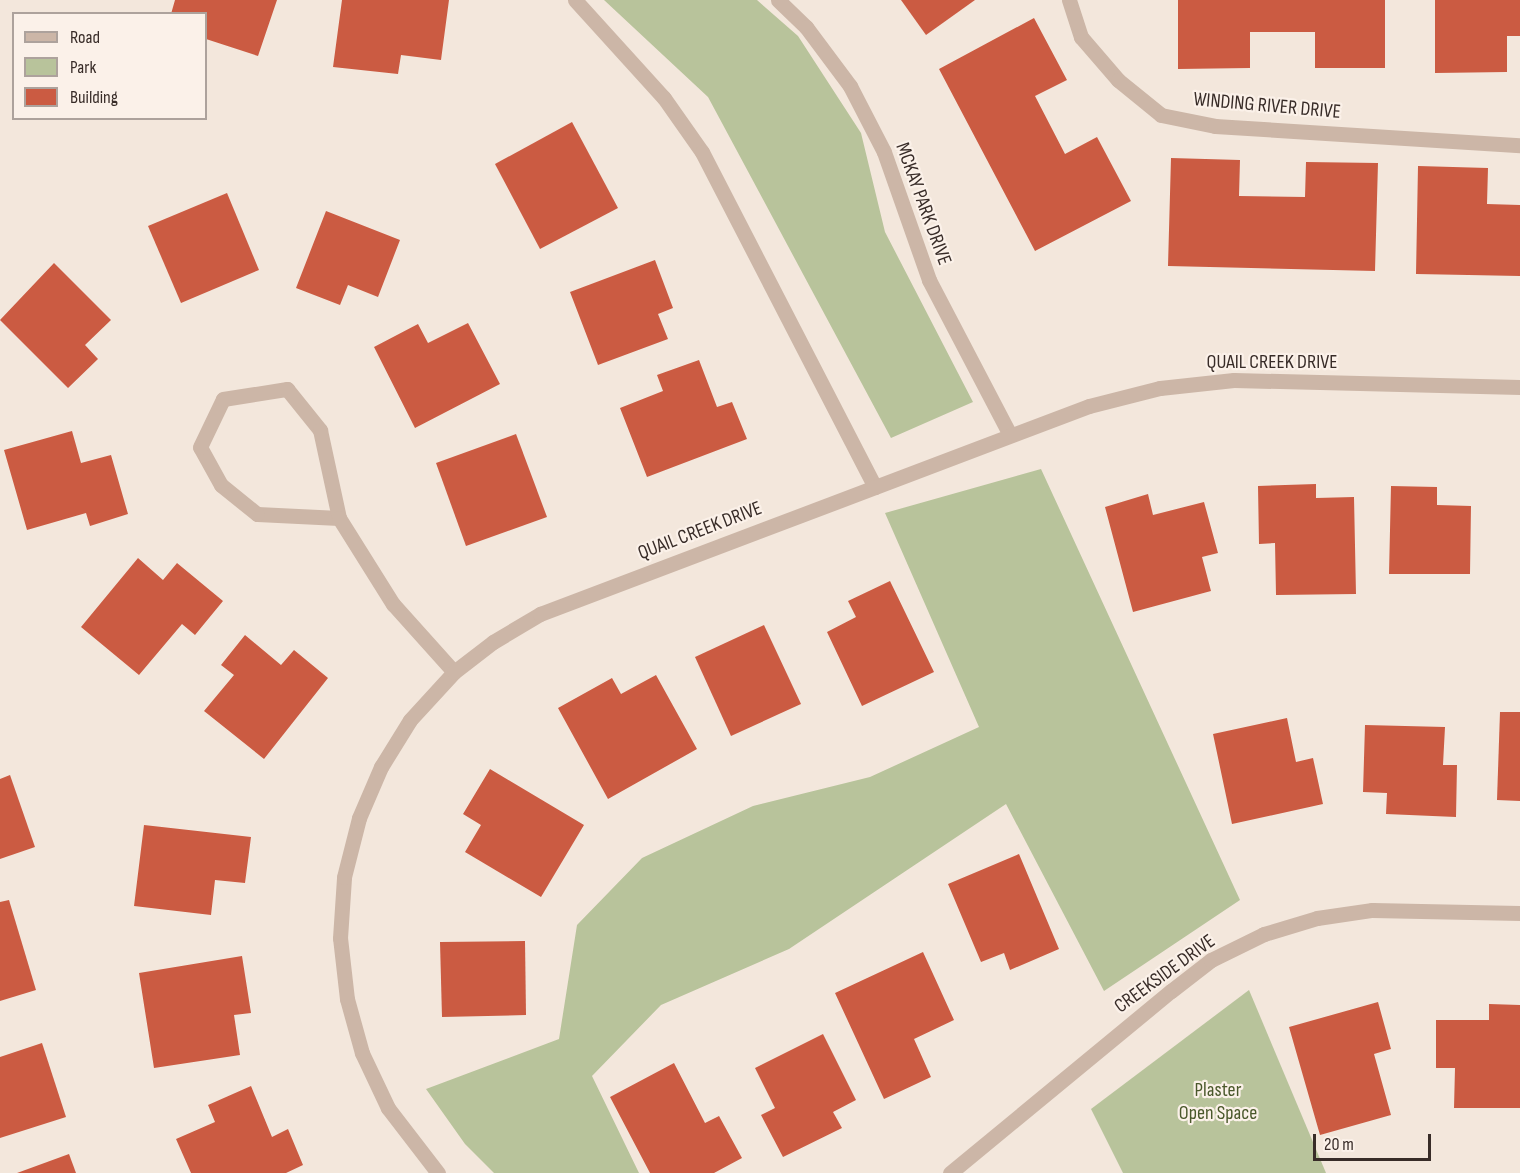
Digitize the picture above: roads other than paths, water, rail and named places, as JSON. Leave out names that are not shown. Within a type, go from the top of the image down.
[{"type":"street","points":[[575,0],[664,98],[702,152],[875,487]]},
{"type":"street","name":"MCKAY PARK DRIVE","points":[[778,0],[806,27],[850,87],[884,152],[929,280],[1010,435]]},
{"type":"street","name":"WINDING RIVER DRIVE","points":[[1069,0],[1082,37],[1118,80],[1161,115],[1215,126],[1520,146]]},
{"type":"street","name":"QUAIL CREEK DRIVE","points":[[438,1173],[388,1108],[362,1053],[347,999],[340,938],[344,877],[359,818],[381,767],[411,720],[454,672],[492,642],[540,614],[1010,435],[1089,406],[1160,388],[1234,380],[1520,387]]},
{"type":"street","points":[[339,518],[257,514],[221,485],[200,447],[223,399],[287,389],[320,430],[339,518],[393,604],[454,672]]},
{"type":"street","name":"CREEKSIDE DRIVE","points":[[950,1173],[1211,960],[1264,934],[1317,918],[1372,910],[1520,913]]},
{"type":"park label","name":"Plaster Open Space","points":[[1218,1102]]}]
